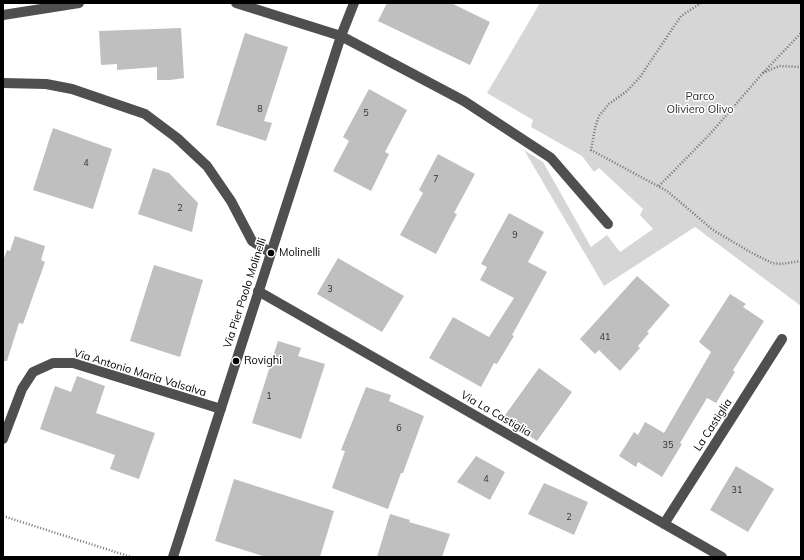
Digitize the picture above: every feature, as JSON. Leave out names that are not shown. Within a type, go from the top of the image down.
[{"type":"street","points":[[3,15],[79,3]]},
{"type":"street","points":[[236,3],[340,36],[464,101],[551,158],[608,224]]},
{"type":"street","name":"Via Pier Paolo Molinelli","points":[[173,557],[340,36],[354,3]]},
{"type":"street","points":[[3,83],[46,84],[72,89],[145,114],[177,138],[207,166],[230,201],[252,240],[271,253]]},
{"type":"street","name":"Via La Castiglia","points":[[258,291],[722,557]]},
{"type":"street","name":"La Castiglia","points":[[664,524],[782,339]]},
{"type":"street","name":"Via Antonio Maria Valsalva","points":[[3,439],[22,389],[33,372],[53,363],[73,363],[221,409]]},
{"type":"path","points":[[701,3],[681,16],[640,78],[627,91],[609,104],[599,116],[591,150],[660,186],[714,230],[752,253],[772,263],[781,264],[801,261]]},
{"type":"path","points":[[660,186],[710,134],[762,74],[801,33]]},
{"type":"path","points":[[762,74],[779,66],[801,67]]},
{"type":"path","points":[[3,516],[131,557]]},
{"type":"green space","name":"Parco Oliviero Olivo","points":[[540,3],[801,3],[801,306],[695,227],[604,286],[524,150],[543,162],[591,247],[607,235],[620,252],[653,229],[640,215],[643,209],[599,168],[594,172],[582,156],[531,127],[533,120],[487,93]]},
{"type":"building","points":[[387,3],[451,3],[490,22],[470,65],[378,21]]},
{"type":"building","points":[[181,28],[184,78],[157,80],[157,67],[117,70],[117,64],[101,65],[99,31]]},
{"type":"building","points":[[245,33],[288,47],[264,121],[272,123],[266,141],[216,125]]},
{"type":"building","points":[[369,89],[407,110],[385,152],[389,154],[371,191],[333,171],[349,141],[343,137]]},
{"type":"building","points":[[53,128],[112,149],[93,209],[33,190]]},
{"type":"building","points":[[438,154],[475,174],[454,213],[457,214],[436,254],[400,235],[423,193],[419,190]]},
{"type":"building","points":[[153,168],[169,173],[198,203],[192,232],[138,214]]},
{"type":"building","points":[[509,213],[544,232],[528,262],[547,272],[512,335],[514,336],[497,364],[494,363],[481,387],[429,358],[453,317],[489,337],[514,298],[480,280],[487,267],[481,264]]},
{"type":"building","points":[[15,236],[45,246],[41,260],[45,262],[23,324],[19,323],[7,361],[3,361],[3,261],[7,250],[10,251]]},
{"type":"building","points":[[338,258],[404,296],[382,332],[317,294]]},
{"type":"building","points":[[154,265],[203,280],[180,357],[130,341]]},
{"type":"building","points":[[637,276],[670,305],[647,332],[649,333],[638,346],[640,348],[620,371],[599,350],[595,354],[580,339]]},
{"type":"building","points":[[730,294],[746,304],[743,307],[764,321],[733,370],[735,372],[716,403],[707,398],[662,477],[638,462],[636,467],[619,456],[634,432],[638,435],[645,422],[664,433],[711,352],[699,342]]},
{"type":"building","points":[[278,341],[301,348],[298,356],[325,364],[301,439],[252,423]]},
{"type":"building","points":[[539,368],[572,392],[537,441],[503,418]]},
{"type":"building","points":[[77,376],[105,386],[96,413],[155,433],[139,479],[110,469],[115,455],[40,429],[55,386],[71,392]]},
{"type":"building","points":[[366,387],[391,395],[389,401],[424,416],[388,509],[332,488],[345,451],[341,450]]},
{"type":"building","points":[[476,456],[505,472],[490,500],[457,482]]},
{"type":"building","points":[[736,466],[774,489],[748,532],[710,510]]},
{"type":"building","points":[[234,479],[334,511],[320,557],[266,557],[215,541]]},
{"type":"building","points":[[544,483],[588,502],[574,535],[528,514]]},
{"type":"building","points":[[390,514],[410,520],[409,522],[450,534],[442,557],[377,557]]},
{"type":"place","name":"Molinelli","points":[[271,253]]},
{"type":"place","name":"Rovighi","points":[[236,361]]}]
